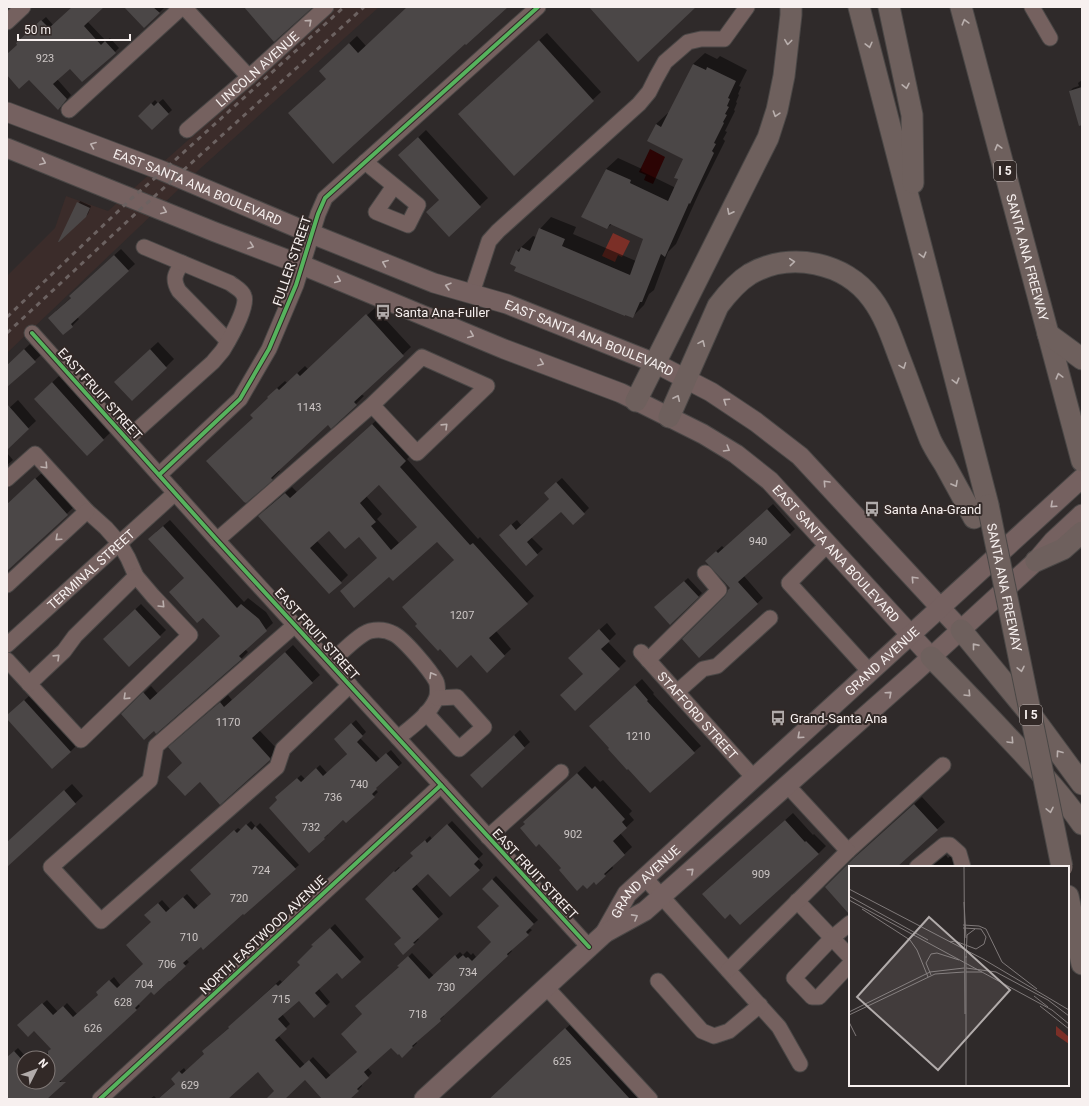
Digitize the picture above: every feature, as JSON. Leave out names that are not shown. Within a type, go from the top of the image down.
[{"type":"highway","points":[[636,401],[768,138],[777,110],[784,76],[791,7]]},
{"type":"highway","name":"SANTA ANA FREEWAY","points":[[859,7],[913,217],[981,512],[999,562],[1062,866]]},
{"type":"highway","name":"SANTA ANA FREEWAY","points":[[889,7],[912,115],[913,217]]},
{"type":"highway","name":"SANTA ANA FREEWAY","points":[[961,7],[1082,460]]},
{"type":"highway","points":[[669,417],[718,306],[728,293],[750,275],[774,265],[789,262],[801,262],[813,263],[837,270],[864,290],[880,311],[889,329],[931,440],[981,512]]},
{"type":"highway","points":[[1048,334],[1082,359]]},
{"type":"highway","points":[[1036,561],[1063,549],[1082,532]]},
{"type":"highway","points":[[961,630],[1035,720],[1082,784]]},
{"type":"highway","points":[[931,657],[985,712],[1048,781],[1072,809],[1082,824]]},
{"type":"highway","points":[[1069,901],[1082,963]]},
{"type":"main road","name":"EAST SANTA ANA BOULEVARD","points":[[7,112],[163,171],[312,234],[434,282],[507,304],[655,363],[712,392],[756,422],[800,456],[961,630]]},
{"type":"main road","name":"EAST SANTA ANA BOULEVARD","points":[[7,148],[215,232],[302,265],[504,349],[621,393],[703,434],[736,454],[770,481],[931,657]]},
{"type":"main road","name":"GRAND AVENUE","points":[[605,933],[627,894],[1082,478]]},
{"type":"main road","name":"GRAND AVENUE","points":[[424,1099],[605,933],[645,911],[931,657],[1036,561],[1053,540],[1082,514]]},
{"type":"street","points":[[7,22],[23,7]]},
{"type":"street","points":[[69,110],[183,7],[249,76]]},
{"type":"street","name":"LINCOLN AVENUE","points":[[187,130],[326,7]]},
{"type":"street","name":"FULLER STREET","points":[[158,474],[240,399],[269,348],[296,285],[318,214],[325,198],[538,7]]},
{"type":"street","points":[[472,293],[489,241],[498,231],[639,104],[649,92],[665,62],[688,42],[701,39],[724,39],[747,7]]},
{"type":"street","points":[[1032,7],[1050,38]]},
{"type":"street","points":[[365,162],[394,186]]},
{"type":"street","points":[[127,439],[213,362],[222,352],[245,304],[244,296],[240,290],[230,283],[144,247]]},
{"type":"street","points":[[182,263],[176,272],[175,277],[175,283],[179,291],[228,341]]},
{"type":"street","name":"EAST FRUIT STREET","points":[[32,333],[217,540],[589,947]]},
{"type":"street","points":[[217,540],[372,404],[422,357],[486,386],[417,453],[372,404]]},
{"type":"street","points":[[7,479],[35,454],[87,512],[106,528],[120,544],[136,576],[190,635],[80,740],[7,660]]},
{"type":"street","name":"TERMINAL STREET","points":[[7,646],[175,493]]},
{"type":"street","points":[[7,585],[87,512]]},
{"type":"street","points":[[828,544],[789,583],[870,672]]},
{"type":"street","name":"STAFFORD STREET","points":[[705,573],[719,590],[645,656],[754,778]]},
{"type":"street","points":[[29,684],[64,651],[75,636],[136,576]]},
{"type":"street","points":[[677,692],[703,669],[717,666],[770,618]]},
{"type":"street","points":[[295,625],[156,746],[150,780],[51,867],[101,921],[277,768],[283,749],[350,685]]},
{"type":"street","points":[[330,663],[360,636],[370,631],[381,630],[392,633],[400,638],[428,669],[437,683],[437,698],[431,709],[398,738]]},
{"type":"street","points":[[426,713],[459,749],[484,727],[457,697],[437,698]]},
{"type":"street","points":[[728,970],[848,851],[943,765]]},
{"type":"street","points":[[488,837],[561,772]]},
{"type":"street","name":"NORTH EASTWOOD AVENUE","points":[[100,1099],[441,785]]},
{"type":"street","points":[[787,785],[848,851]]},
{"type":"street","points":[[918,866],[944,845],[950,845],[959,853],[963,866]]},
{"type":"street","points":[[645,878],[780,1027],[800,1064]]},
{"type":"street","points":[[797,901],[849,956]]},
{"type":"street","points":[[849,923],[832,938],[794,978],[812,998],[819,997],[849,965]]},
{"type":"street","points":[[658,981],[702,1031],[714,1036],[729,1031],[760,1005]]},
{"type":"street","points":[[546,987],[650,1099]]},
{"type":"shaded area","points":[[336,7],[379,7],[202,167],[7,353],[7,276],[55,228],[66,196],[108,211],[292,48]]},
{"type":"shaded area","points":[[650,149],[665,157],[653,184],[644,180],[646,175],[639,172]]},
{"type":"shaded area","points":[[613,233],[630,241],[622,257],[618,255],[615,262],[602,256]]},
{"type":"building","points":[[72,7],[104,7],[84,26],[101,45],[105,41],[116,53],[82,82],[70,69],[53,84],[67,99],[58,110],[29,80],[19,89],[7,75],[7,54],[17,45],[16,43],[41,20],[49,28]]},
{"type":"building","points":[[124,7],[153,7],[160,13],[144,28]]},
{"type":"building","points":[[244,7],[313,7],[274,42]]},
{"type":"building","points":[[407,7],[508,7],[333,164],[288,113],[326,79],[319,71],[349,43],[358,53]]},
{"type":"building","points":[[589,7],[696,7],[638,62]]},
{"type":"building","points":[[539,40],[594,101],[514,176],[458,114]]},
{"type":"building","points":[[693,64],[706,70],[707,67],[736,81],[728,98],[730,99],[727,106],[729,107],[725,114],[727,115],[714,143],[716,144],[712,151],[714,153],[690,204],[689,203],[665,257],[661,254],[642,302],[640,302],[633,318],[514,271],[516,267],[510,264],[516,250],[519,252],[521,247],[530,251],[539,228],[565,239],[562,246],[630,275],[643,239],[610,224],[607,229],[581,217],[606,169],[631,180],[630,183],[668,201],[678,179],[674,178],[683,159],[647,141],[656,124],[661,127]]},
{"type":"building","points":[[1082,87],[1082,125],[1079,126],[1069,91]]},
{"type":"building","points":[[158,102],[169,114],[152,130],[138,116],[151,103],[154,106]]},
{"type":"building","points":[[418,137],[481,207],[449,237],[426,212],[439,200],[398,155]]},
{"type":"building","points":[[77,202],[90,208],[86,217],[58,242]]},
{"type":"building","points":[[114,255],[129,271],[71,324],[73,327],[63,335],[48,318],[71,298],[69,296]]},
{"type":"building","points":[[366,314],[404,356],[354,402],[357,405],[331,429],[328,425],[271,478],[273,480],[246,503],[244,502],[206,461],[253,418],[250,415],[268,398],[267,397],[277,388],[279,390],[297,373],[300,376]]},
{"type":"building","points":[[24,349],[36,362],[7,387],[7,365]]},
{"type":"building","points":[[150,349],[167,368],[132,401],[114,382]]},
{"type":"building","points":[[52,382],[104,440],[87,456],[34,399]]},
{"type":"building","points":[[7,404],[29,429],[7,450]]},
{"type":"building","points":[[372,424],[406,461],[400,467],[470,545],[473,543],[528,604],[489,638],[505,656],[487,673],[471,655],[457,668],[440,649],[438,651],[415,626],[417,624],[402,607],[454,560],[437,542],[393,581],[389,577],[354,608],[340,591],[377,558],[359,537],[345,549],[329,531],[310,548],[342,583],[329,594],[258,516],[285,493],[290,498]],"holes":[[[379,485],[417,527],[391,550],[371,526],[376,522],[360,503]]]},
{"type":"building","points":[[35,478],[68,515],[7,571],[7,504]]},
{"type":"building","points":[[556,482],[585,514],[573,525],[561,512],[527,542],[538,555],[526,566],[499,535],[511,524],[516,530],[549,499],[544,493]]},
{"type":"building","points":[[767,509],[791,535],[738,582],[758,604],[699,658],[682,639],[725,596],[730,588],[705,561],[716,551],[718,553]]},
{"type":"building","points":[[163,526],[237,608],[241,604],[259,619],[267,631],[239,656],[242,659],[156,734],[154,731],[144,740],[121,714],[143,692],[150,700],[220,636],[203,618],[197,623],[169,592],[184,578],[148,539]]},
{"type":"building","points":[[684,581],[699,597],[670,625],[654,607]]},
{"type":"building","points":[[135,609],[161,637],[129,667],[103,639]]},
{"type":"building","points":[[599,629],[610,641],[601,649],[620,669],[575,711],[560,695],[583,674],[568,658]]},
{"type":"building","points":[[285,652],[313,683],[252,738],[270,758],[270,760],[220,805],[200,782],[185,796],[167,777],[182,763],[168,747],[220,702],[224,707]]},
{"type":"building","points":[[635,685],[648,700],[647,701],[695,753],[650,793],[628,769],[627,770],[589,726]]},
{"type":"building","points":[[24,700],[71,752],[52,769],[7,719],[7,715]]},
{"type":"building","points":[[351,723],[363,736],[357,742],[376,762],[386,753],[399,767],[376,788],[377,789],[372,794],[375,797],[346,823],[343,820],[309,853],[269,808],[277,800],[275,797],[297,778],[301,782],[316,768],[323,776],[347,754],[334,739]]},
{"type":"building","points":[[514,735],[525,748],[482,788],[470,775]]},
{"type":"building","points":[[577,773],[592,789],[595,786],[625,819],[622,822],[627,828],[613,841],[625,855],[604,874],[606,876],[596,885],[594,882],[587,889],[583,885],[577,891],[559,870],[561,868],[539,844],[536,847],[520,828],[525,824],[523,822]]},
{"type":"building","points":[[64,790],[76,804],[7,867],[7,842]]},
{"type":"building","points":[[914,804],[938,830],[898,866],[849,866],[849,914],[825,887],[854,858]]},
{"type":"building","points":[[785,820],[805,842],[806,841],[819,854],[740,925],[730,914],[725,919],[702,894]]},
{"type":"building","points":[[246,824],[252,830],[255,826],[296,869],[203,950],[201,947],[183,963],[186,966],[154,995],[151,992],[135,1008],[137,1010],[59,1082],[66,1082],[47,1099],[7,1099],[7,1057],[14,1051],[16,1053],[16,1090],[56,1090],[56,1050],[50,1050],[51,1049],[34,1031],[28,1037],[17,1025],[42,1003],[53,1015],[63,1006],[73,1017],[98,995],[96,992],[109,980],[117,988],[143,964],[126,945],[151,922],[144,915],[158,903],[166,912],[183,897],[194,909],[211,894],[190,870],[234,830],[237,833]]},
{"type":"building","points":[[447,824],[479,859],[474,864],[480,870],[450,897],[428,874],[412,889],[439,919],[413,943],[415,944],[403,955],[394,944],[401,938],[365,899],[394,871],[395,872],[413,856],[410,853],[425,840],[427,843]]},
{"type":"building","points":[[492,879],[534,924],[526,932],[529,935],[507,954],[508,956],[440,1019],[441,1021],[412,1046],[413,1047],[402,1058],[391,1048],[364,1072],[369,1078],[357,1089],[359,1091],[350,1099],[322,1099],[305,1080],[285,1099],[266,1099],[274,1091],[258,1072],[228,1099],[158,1099],[175,1084],[171,1079],[179,1071],[182,1074],[204,1054],[202,1051],[276,984],[278,986],[300,965],[297,962],[313,946],[311,945],[330,928],[361,962],[342,979],[337,973],[315,993],[327,1006],[314,1018],[299,1001],[278,1019],[287,1029],[275,1040],[300,1068],[309,1060],[326,1079],[357,1052],[341,1034],[362,1014],[355,1006],[399,967],[397,966],[408,956],[429,979],[455,955],[458,959],[463,955],[472,961],[491,942],[477,927],[499,906],[482,889]]},
{"type":"building","points":[[565,1028],[630,1099],[489,1099]]},
{"type":"railway","points":[[7,317],[132,198],[344,7]]},
{"type":"railway","points":[[7,333],[146,204],[364,7]]},
{"type":"cycle path","points":[[159,475],[240,399],[269,349],[296,285],[318,214],[325,198],[538,7]]},
{"type":"cycle path","points":[[32,333],[217,540],[589,947]]},
{"type":"cycle path","points":[[100,1099],[441,785]]},
{"type":"place","name":"Santa Ana-Fuller","points":[[383,312]]},
{"type":"place","name":"Santa Ana-Grand","points":[[872,509]]},
{"type":"place","name":"Grand-Santa Ana","points":[[778,718]]}]
